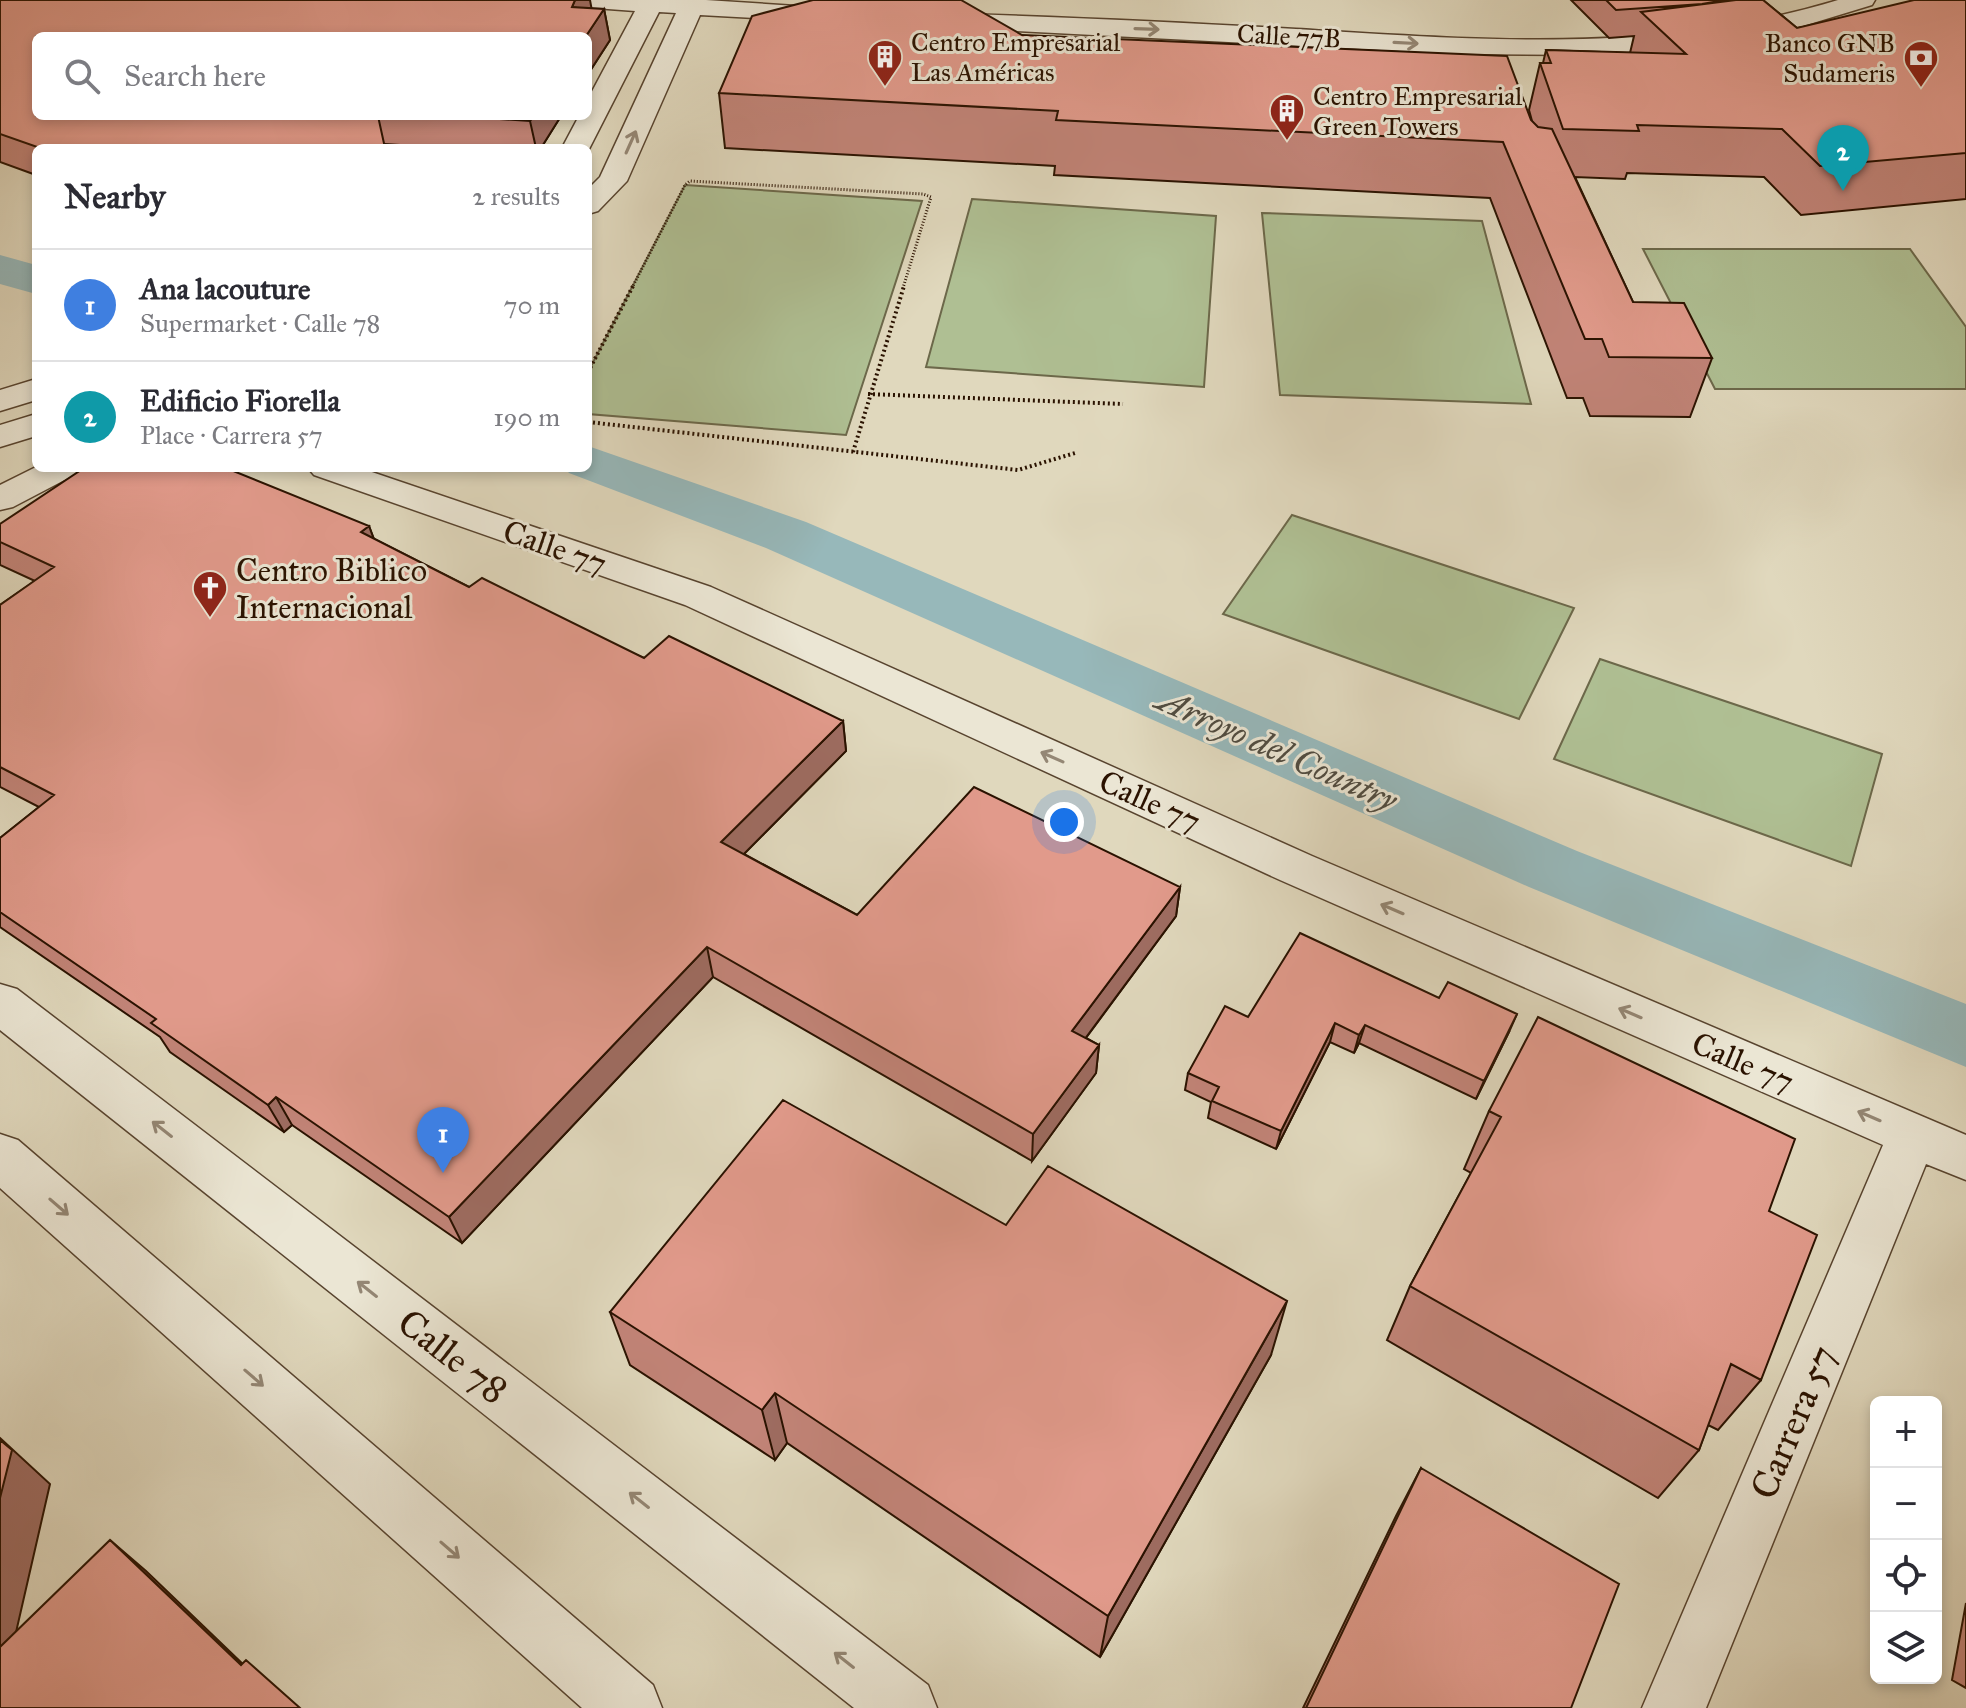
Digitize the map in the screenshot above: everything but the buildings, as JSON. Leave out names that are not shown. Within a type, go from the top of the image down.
[{"type":"street","points":[[581,0],[692,4],[845,16]]},
{"type":"street","name":"Calle 77B","points":[[920,19],[1085,35],[1491,48],[1636,48],[1756,31],[1825,14],[1863,0]]},
{"type":"street","points":[[592,117],[651,3]]},
{"type":"street","points":[[592,201],[613,181],[692,4]]},
{"type":"street","points":[[958,50],[964,21]]},
{"type":"street","points":[[1491,48],[1500,74]]},
{"type":"street","points":[[578,144],[590,120]]},
{"type":"street","points":[[0,401],[32,390]]},
{"type":"street","points":[[0,437],[32,425]]},
{"type":"street","points":[[0,499],[54,472]]},
{"type":"street","name":"Calle 77","points":[[338,472],[698,596],[1296,868],[1966,1158]]},
{"type":"street","name":"Calle 78","points":[[0,1003],[905,1708]]},
{"type":"street","name":"Carrera 57","points":[[1674,1708],[1913,1135]]},
{"type":"street","points":[[0,1156],[630,1708]]},
{"type":"path","points":[[592,364],[685,185],[690,181],[923,194],[931,197],[868,394],[853,452]]},
{"type":"path","points":[[868,394],[1123,404]]},
{"type":"path","points":[[592,422],[1018,470],[1075,453]]},
{"type":"green space","points":[[685,185],[922,201],[846,435],[592,414],[592,364]]},
{"type":"green space","points":[[972,199],[1216,216],[1204,387],[926,367]]},
{"type":"green space","points":[[1262,213],[1482,221],[1531,404],[1280,395]]},
{"type":"green space","points":[[1643,249],[1910,249],[1966,327],[1966,389],[1715,389]]},
{"type":"green space","points":[[1292,515],[1574,608],[1519,719],[1223,614]]},
{"type":"green space","points":[[1600,659],[1882,754],[1851,866],[1554,759]]},
{"type":"waterway","name":"Arroyo del Country","points":[[0,269],[32,279]]},
{"type":"waterway","name":"Arroyo del Country","points":[[592,463],[786,535],[1553,869],[1966,1036]]},
{"type":"place","name":"Centro Empresarial Las Américas","points":[[885,88]]},
{"type":"place","name":"Banco GNB Sudameris","points":[[1921,89]]},
{"type":"place","name":"Centro Empresarial Green Towers","points":[[1287,142]]},
{"type":"place","name":"Edificio Fiorella","points":[[1843,191]]},
{"type":"place","name":"Centro Biblico Internacional","points":[[210,619]]},
{"type":"place","name":"Ana lacouture","points":[[443,1173]]}]
